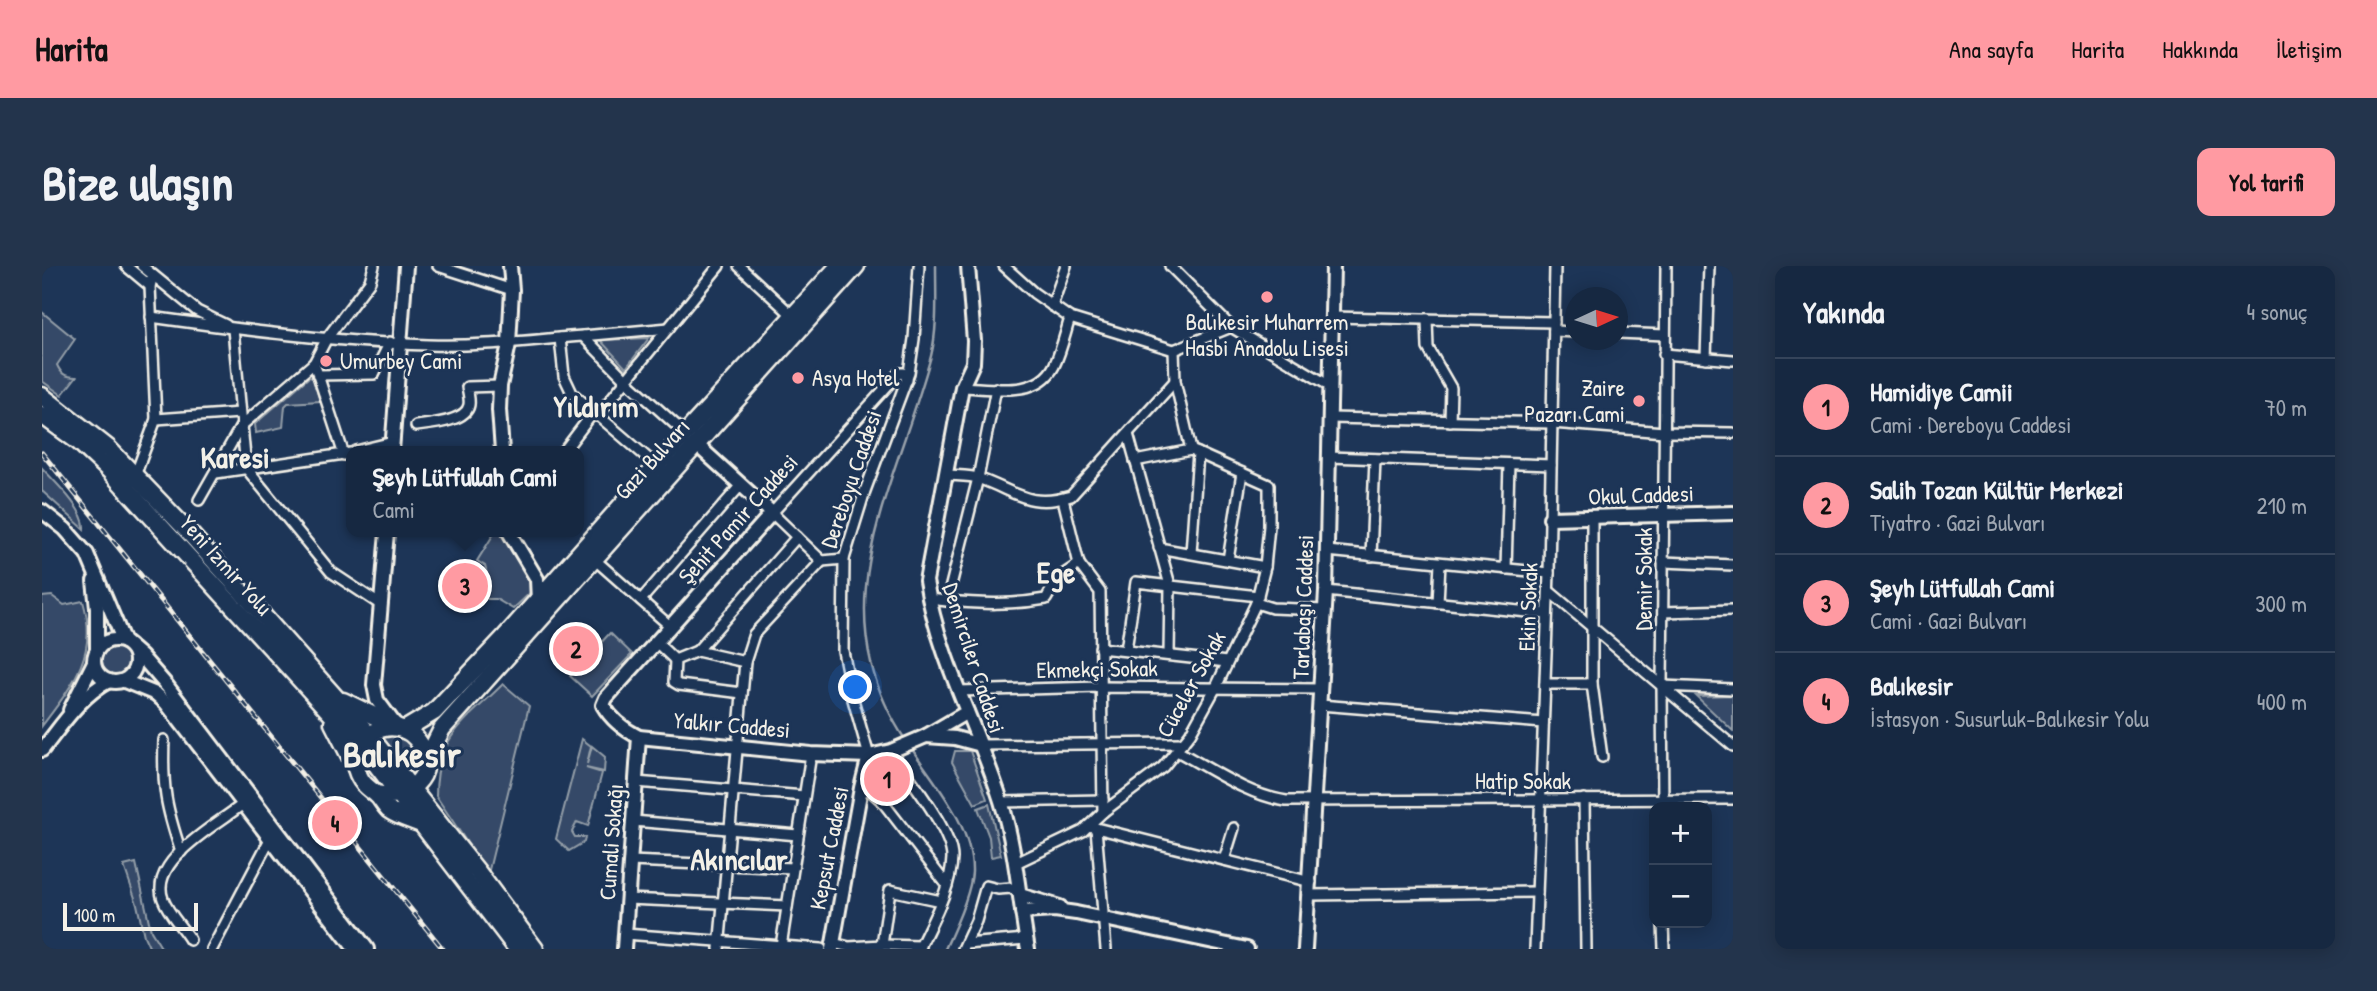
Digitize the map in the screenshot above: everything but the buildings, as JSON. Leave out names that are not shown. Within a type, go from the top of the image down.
[{"type":"highway","name":"Gazi Bulvarı","points":[[405,793],[424,771],[428,756],[442,729],[593,558],[793,316],[839,266]]},
{"type":"highway","name":"Gazi Bulvarı","points":[[366,745],[386,727],[401,728],[434,712],[538,601],[657,466],[691,439],[856,266]]},
{"type":"highway","name":"Yeni İzmir Yolu","points":[[42,396],[108,449],[135,476],[337,699],[366,745]]},
{"type":"highway","name":"Yeni İzmir Yolu","points":[[42,415],[79,442],[110,471],[321,703],[366,745]]},
{"type":"highway","points":[[337,699],[401,728],[416,738],[428,756],[431,800],[457,836],[477,871]]},
{"type":"highway","points":[[321,703],[367,788],[388,797],[405,793]]},
{"type":"highway","points":[[356,768],[356,756],[366,745],[405,793],[477,871],[535,949]]},
{"type":"highway","points":[[405,793],[425,826],[517,949]]},
{"type":"highway","points":[[377,794],[392,812],[425,826]]},
{"type":"main road","points":[[393,446],[394,342],[406,266]]},
{"type":"main road","points":[[502,446],[500,386],[509,344],[512,290],[510,266]]},
{"type":"main road","name":"Demirciler Caddesi","points":[[968,266],[974,341],[973,363],[962,387],[926,581],[929,599],[959,691],[1001,802],[1016,863],[1027,944]]},
{"type":"main road","name":"Tarlabaşı Caddesi","points":[[1305,949],[1326,591],[1333,266]]},
{"type":"main road","points":[[691,439],[772,513]]},
{"type":"main road","points":[[42,511],[65,529],[87,554],[129,646],[136,655],[136,667],[124,681]]},
{"type":"main road","name":"Şehit Pamir Caddesi","points":[[603,705],[606,698],[670,625],[772,513]]},
{"type":"main road","name":"Okul Caddesi","points":[[1550,518],[1733,513]]},
{"type":"main road","points":[[387,537],[374,685],[377,699],[401,728]]},
{"type":"main road","points":[[512,537],[537,579],[538,601]]},
{"type":"main road","points":[[87,554],[97,608],[96,656],[100,676],[109,681],[124,681],[156,694],[166,702],[355,949]]},
{"type":"main road","points":[[64,723],[84,678],[106,642],[118,640],[129,646],[167,686],[367,949]]},
{"type":"main road","points":[[42,750],[89,694],[109,681]]},
{"type":"main road","name":"Yalkır Caddesi","points":[[603,705],[625,729],[639,737],[811,754],[869,756]]},
{"type":"main road","points":[[869,756],[891,751],[926,736],[967,712]]},
{"type":"main road","points":[[926,736],[955,738],[981,745]]},
{"type":"main road","name":"Cumali Sokağı","points":[[624,949],[639,737]]},
{"type":"main road","name":"Kepsut Caddesi","points":[[828,947],[869,756]]},
{"type":"main road","points":[[1020,895],[1076,913]]},
{"type":"main road","points":[[1022,912],[1055,910],[1076,913],[1220,946],[1247,949]]},
{"type":"street","points":[[125,266],[150,286]]},
{"type":"street","points":[[142,266],[197,311],[233,329]]},
{"type":"street","points":[[199,499],[241,426],[314,363],[327,338],[370,281],[374,266]]},
{"type":"street","points":[[438,266],[512,290]]},
{"type":"street","points":[[568,446],[627,381],[719,266]]},
{"type":"street","name":"Dereboyu Caddesi","points":[[869,756],[843,651],[844,559],[865,491],[907,380],[914,339],[919,266]]},
{"type":"street","points":[[1004,266],[1070,318],[1174,350],[1231,327]]},
{"type":"street","points":[[1052,306],[1066,266]]},
{"type":"street","points":[[1170,266],[1231,327],[1330,386]]},
{"type":"street","name":"Ekin Sokak","points":[[1535,949],[1549,591],[1555,266]]},
{"type":"street","name":"Demir Sokak","points":[[1663,802],[1666,266]]},
{"type":"street","points":[[1706,358],[1709,266]]},
{"type":"street","points":[[742,267],[793,316]]},
{"type":"street","points":[[135,476],[156,419],[150,286],[153,276]]},
{"type":"street","points":[[151,317],[233,329],[430,345],[509,344],[669,328]]},
{"type":"street","points":[[1332,317],[1427,319],[1554,326],[1565,329]]},
{"type":"street","points":[[962,387],[1028,388],[1042,381],[1054,367],[1070,318]]},
{"type":"street","points":[[1427,319],[1428,348],[1451,388],[1450,421]]},
{"type":"street","points":[[233,329],[246,468],[331,572],[381,605]]},
{"type":"street","points":[[1628,333],[1665,335]]},
{"type":"street","points":[[583,337],[691,439]]},
{"type":"street","points":[[560,338],[564,376],[572,393],[657,466]]},
{"type":"street","points":[[317,375],[374,374],[394,342]]},
{"type":"street","points":[[1174,350],[1175,381],[1194,452],[1191,553]]},
{"type":"street","points":[[1664,354],[1733,360]]},
{"type":"street","points":[[314,363],[347,446]]},
{"type":"street","name":"Şehit Pamir Caddesi","points":[[772,513],[899,373],[904,373],[907,380]]},
{"type":"street","points":[[947,475],[978,478],[1023,499],[1063,499],[1079,490],[1175,381]]},
{"type":"street","points":[[416,426],[447,421],[466,411],[469,406],[467,387],[500,386]]},
{"type":"street","points":[[947,601],[978,478],[996,388]]},
{"type":"street","points":[[156,419],[240,413]]},
{"type":"street","points":[[1330,418],[1552,423],[1664,432],[1733,433]]},
{"type":"street","points":[[1128,434],[1170,585],[1170,655]]},
{"type":"street","points":[[1135,461],[1194,452],[1242,473],[1228,560]]},
{"type":"street","points":[[216,473],[346,454]]},
{"type":"street","points":[[1329,457],[1551,465]]},
{"type":"street","points":[[1371,556],[1375,459]]},
{"type":"street","points":[[1506,569],[1509,464]]},
{"type":"street","name":"Cüceler Sokak","points":[[1016,863],[1092,827],[1103,812],[1163,767],[1180,747],[1216,687],[1257,599],[1265,567],[1269,485],[1242,473]]},
{"type":"street","points":[[641,600],[741,485]]},
{"type":"street","points":[[1063,499],[1079,564],[1100,592],[1103,812]]},
{"type":"street","points":[[772,513],[822,561]]},
{"type":"street","points":[[1592,517],[1592,684],[1602,757]]},
{"type":"street","points":[[676,660],[697,651],[797,537]]},
{"type":"street","points":[[1159,548],[1265,567]]},
{"type":"street","points":[[1327,551],[1549,573]]},
{"type":"street","points":[[593,558],[670,625]]},
{"type":"street","points":[[720,945],[745,662],[754,634],[822,561],[844,559]]},
{"type":"street","points":[[1663,562],[1733,565]]},
{"type":"street","points":[[1438,603],[1440,563]]},
{"type":"street","points":[[929,599],[989,604],[1046,599],[1058,578],[1079,564]]},
{"type":"street","points":[[1126,650],[1136,582],[1257,599],[1272,608],[1325,610]]},
{"type":"street","points":[[1326,591],[1548,614]]},
{"type":"street","points":[[1549,591],[1733,746]]},
{"type":"street","points":[[1663,612],[1733,610]]},
{"type":"street","points":[[656,642],[676,660]]},
{"type":"street","points":[[1100,648],[1227,662]]},
{"type":"street","points":[[697,651],[745,662]]},
{"type":"street","points":[[676,660],[674,682],[678,685],[742,693]]},
{"type":"street","points":[[1545,684],[1592,684]]},
{"type":"street","points":[[1662,686],[1733,689]]},
{"type":"street","name":"Ekmekçi Sokak","points":[[959,691],[1101,687],[1321,689]]},
{"type":"street","points":[[1320,705],[1543,723]]},
{"type":"street","points":[[164,740],[162,778],[166,807],[181,852]]},
{"type":"street","points":[[981,745],[1180,747]]},
{"type":"street","name":"Hatip Sokak","points":[[1180,747],[1248,790],[1272,799],[1314,802],[1584,799],[1649,802]]},
{"type":"street","points":[[625,934],[720,945],[920,947],[947,885],[951,858],[945,832],[891,751]]},
{"type":"street","points":[[781,946],[811,754]]},
{"type":"street","points":[[636,782],[804,796]]},
{"type":"street","points":[[861,789],[872,792],[882,801],[947,885]]},
{"type":"street","points":[[1584,799],[1586,949]]},
{"type":"street","name":"Hatip Sokak","points":[[1680,802],[1733,799]]},
{"type":"street","points":[[1001,802],[1103,800]]},
{"type":"street","points":[[190,940],[163,899],[160,885],[166,869],[181,852],[243,804]]},
{"type":"street","points":[[633,821],[798,835]]},
{"type":"street","points":[[1105,949],[1092,827],[1224,860],[1310,889],[1537,892]]},
{"type":"street","points":[[1224,860],[1234,828]]},
{"type":"street","points":[[212,949],[270,839]]},
{"type":"street","points":[[630,860],[793,868]]},
{"type":"street","points":[[1020,895],[1012,888],[986,886],[976,921],[964,947],[1027,944]]},
{"type":"street","points":[[882,946],[890,890],[941,901]]},
{"type":"street","points":[[627,899],[787,906]]},
{"type":"street","points":[[1663,928],[1664,949]]},
{"type":"shaded area","points":[[42,312],[75,339],[57,365],[64,374],[76,377],[62,395],[42,381]]},
{"type":"shaded area","points":[[649,338],[626,368],[600,340],[601,340]]},
{"type":"shaded area","points":[[309,377],[313,378],[320,401],[288,403],[285,406],[283,427],[256,433],[255,424]]},
{"type":"shaded area","points":[[42,468],[75,505],[84,529],[42,491]]},
{"type":"shaded area","points":[[492,537],[506,537],[524,567],[532,591],[513,609],[496,599],[482,597],[479,581],[488,578],[485,566],[477,561]]},
{"type":"shaded area","points":[[52,596],[64,605],[83,601],[88,637],[80,668],[42,726],[42,597]]},
{"type":"shaded area","points":[[610,633],[632,654],[592,696],[570,676]]},
{"type":"shaded area","points":[[116,644],[127,649],[132,660],[127,671],[116,676],[105,671],[100,660],[105,649]]},
{"type":"shaded area","points":[[503,684],[529,706],[488,874],[436,796],[437,776],[447,744],[455,732]]},
{"type":"shaded area","points":[[1733,695],[1733,731],[1696,696]]},
{"type":"shaded area","points":[[402,735],[414,746],[414,764],[410,771],[381,736]]},
{"type":"shaded area","points":[[582,739],[591,746],[587,764],[592,746],[605,757],[604,772],[586,768],[602,773],[588,826],[577,822],[572,832],[575,837],[585,837],[584,842],[569,851],[556,839]]},
{"type":"shaded area","points":[[955,751],[970,751],[987,799],[975,804],[952,762]]},
{"type":"shaded area","points":[[989,804],[1001,855],[991,857],[989,837],[978,808]]},
{"type":"shaded area","points":[[136,863],[151,931],[162,949],[150,949],[144,936],[124,866]]},
{"type":"waterway","points":[[906,741],[880,691],[867,643],[865,596],[872,548],[884,501],[931,356],[936,323],[936,266]]},
{"type":"waterway","points":[[910,746],[959,821],[971,855],[969,890],[945,949]]},
{"type":"railway","points":[[42,453],[443,949]]},
{"type":"place","name":"Balıkesir Muharrem Hasbi Anadolu Lisesi","points":[[1267,297]]},
{"type":"place","name":"Umurbey Cami","points":[[326,361]]},
{"type":"place","name":"Asya Hotel","points":[[798,378]]},
{"type":"place","name":"Zaire Pazarı Cami","points":[[1639,401]]},
{"type":"place","name":"Şeyh Lütfullah Cami","points":[[465,586]]},
{"type":"place","name":"Salih Tozan Kültür Merkezi","points":[[576,649]]},
{"type":"place","name":"Hamidiye Camii","points":[[887,779]]},
{"type":"place","name":"Balıkesir","points":[[335,823]]},
{"type":"district","name":"Yıldırım","points":[[596,407]]},
{"type":"district","name":"Karesi","points":[[235,458]]},
{"type":"district","name":"Ege","points":[[1056,573]]},
{"type":"district","name":"Balıkesir","points":[[402,754]]},
{"type":"district","name":"Akıncılar","points":[[739,860]]}]
